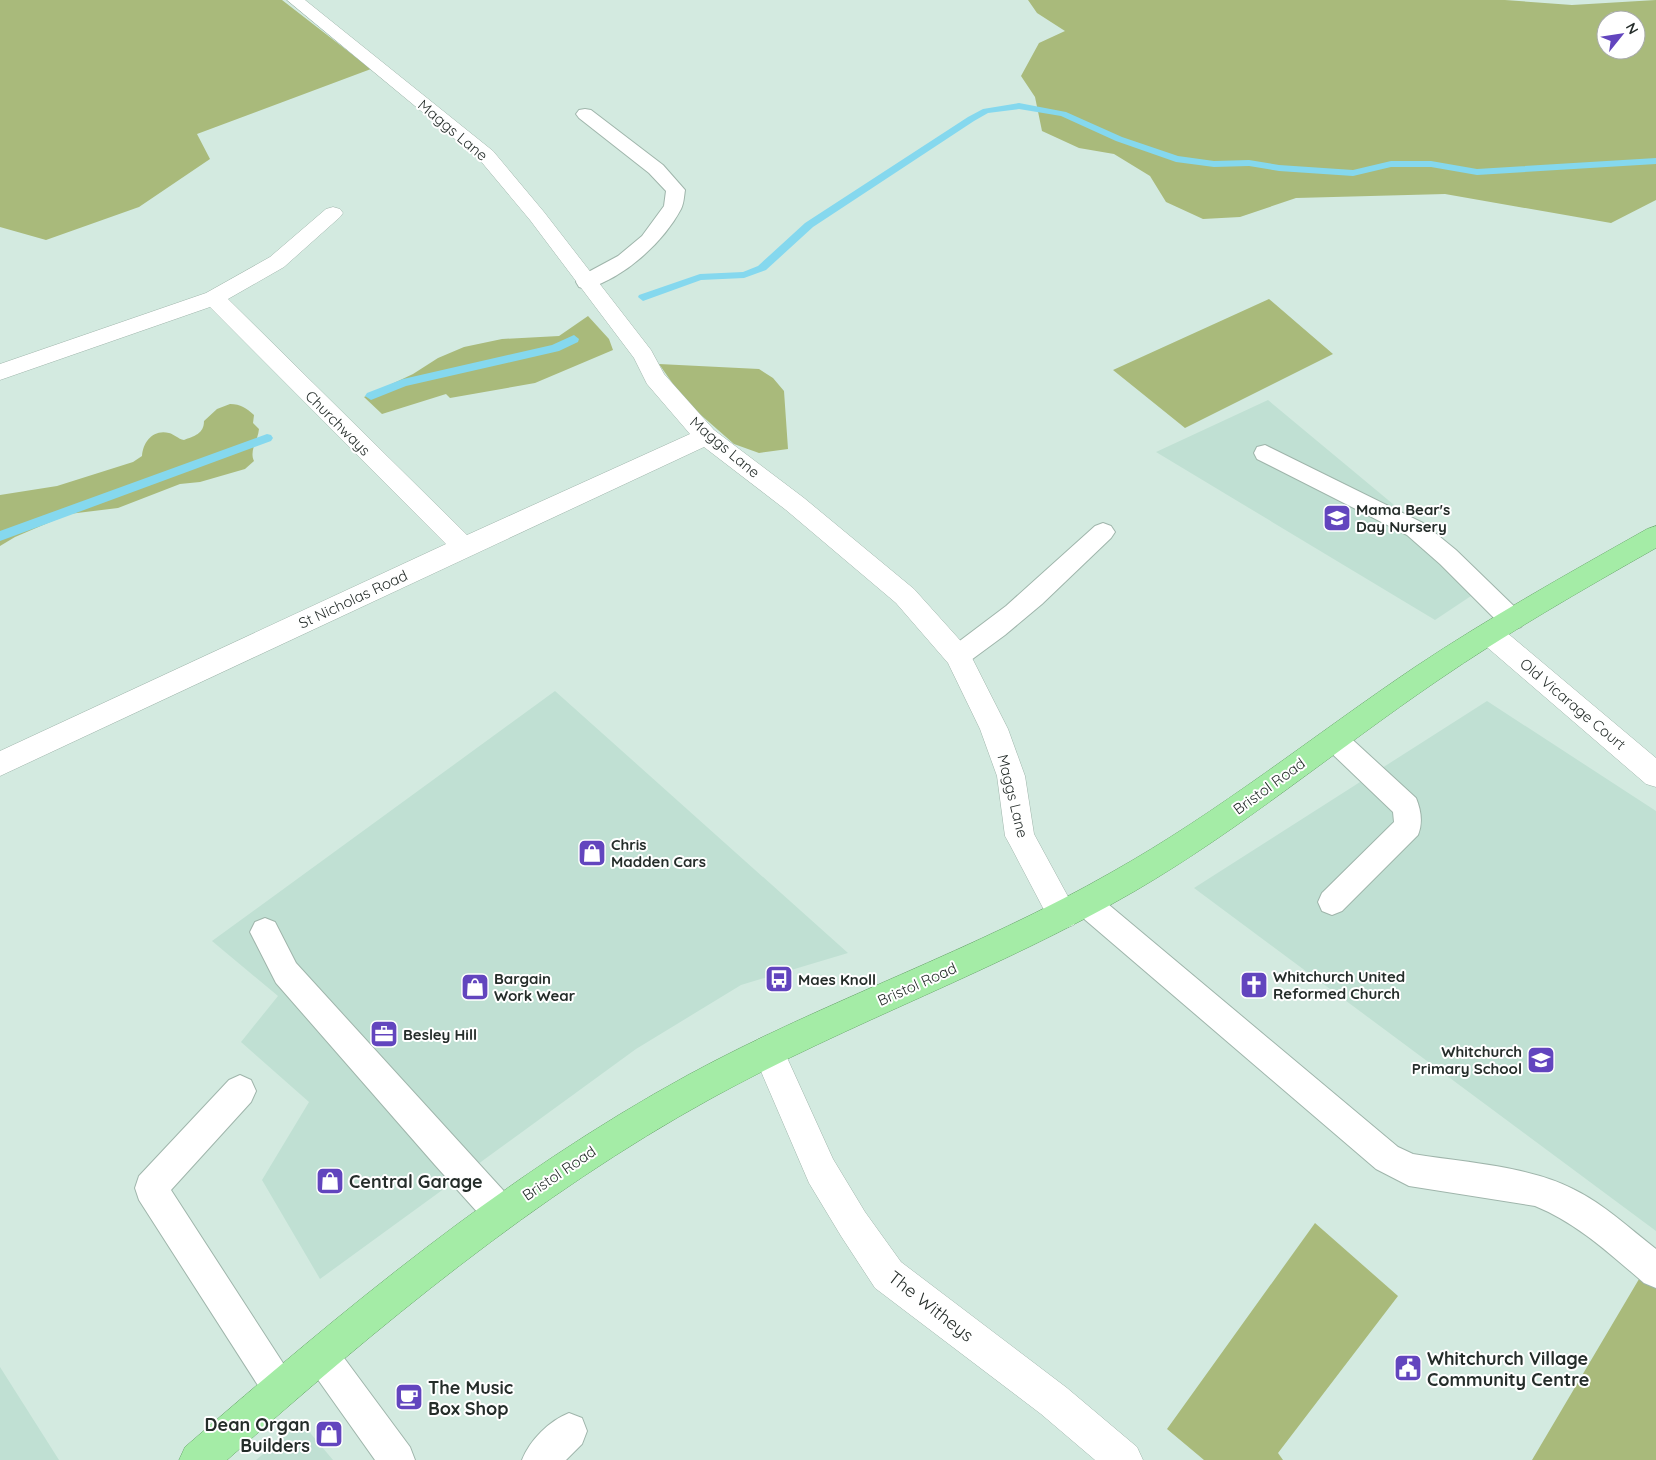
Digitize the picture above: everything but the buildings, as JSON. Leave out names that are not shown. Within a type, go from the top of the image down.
[{"type":"highway","name":"Bristol Road","points":[[198,1460],[320,1355],[500,1212],[605,1142],[661,1109],[768,1051],[1005,944],[1074,908],[1195,838],[1398,693],[1501,627],[1656,536]]},
{"type":"street","name":"Maggs Lane","points":[[295,0],[486,155],[537,216],[643,355],[656,378],[706,436],[795,504],[906,596],[958,656],[972,680],[997,736],[1011,776],[1020,836],[1074,908]]},
{"type":"street","points":[[0,372],[214,298],[277,262],[333,213]]},
{"type":"street","name":"Churchways","points":[[214,298],[464,547]]},
{"type":"street","name":"St Nicholas Road","points":[[0,764],[706,436]]},
{"type":"street","name":"Old Vicarage Court","points":[[1501,627],[1656,775]]},
{"type":"street","name":"The Witheys","points":[[768,1051],[821,1171],[853,1224],[888,1275],[1054,1401],[1124,1460]]},
{"type":"lane","points":[[585,114],[656,169],[676,190],[673,207],[649,240],[625,261],[586,282]]},
{"type":"lane","points":[[1265,453],[1415,529],[1448,557],[1501,627]]},
{"type":"lane","points":[[958,656],[984,638],[1051,582],[1103,532]]},
{"type":"lane","points":[[1332,902],[1408,826],[1406,807],[1334,739]]},
{"type":"lane","points":[[1074,908],[1387,1158],[1409,1170],[1535,1190],[1561,1200],[1594,1220],[1656,1271]]},
{"type":"lane","points":[[265,932],[286,973],[446,1154],[500,1212]]},
{"type":"lane","points":[[240,1091],[150,1188],[280,1389]]},
{"type":"lane","points":[[320,1355],[397,1460]]},
{"type":"lane","points":[[540,1460],[569,1431]]},
{"type":"shaded area","name":"Mama Bear's Day Nursery","points":[[1268,400],[1489,584],[1435,620],[1156,452]]},
{"type":"shaded area","points":[[555,691],[848,953],[741,985],[636,1049],[320,1279],[262,1180],[309,1102],[241,1042],[278,996],[212,941]]},
{"type":"shaded area","name":"Whitchurch Primary School","points":[[1487,701],[1656,811],[1656,1231],[1194,888]]},
{"type":"shaded area","points":[[0,1367],[59,1460],[0,1460]]},
{"type":"shaded area","points":[[301,1422],[333,1460],[256,1460]]},
{"type":"green space","points":[[0,0],[282,0],[371,69],[197,134],[210,159],[139,207],[46,240],[0,227]]},
{"type":"green space","points":[[1028,0],[1505,0],[1572,5],[1656,0],[1656,200],[1611,223],[1445,194],[1296,198],[1240,217],[1203,219],[1166,202],[1150,176],[1114,154],[1079,148],[1042,131],[1035,97],[1021,76],[1039,43],[1065,31],[1037,13]]},
{"type":"green space","points":[[1269,299],[1333,354],[1185,428],[1113,370]]},
{"type":"green space","points":[[588,316],[609,339],[613,350],[535,383],[450,398],[446,394],[382,414],[364,397],[413,374],[438,358],[464,347],[502,339],[559,336]]},
{"type":"green space","points":[[659,364],[759,369],[773,378],[784,391],[788,449],[759,453],[734,444],[685,401]]},
{"type":"green space","points":[[230,404],[246,408],[254,415],[253,423],[259,429],[253,449],[254,461],[245,469],[200,482],[180,484],[118,508],[69,514],[15,537],[0,546],[0,495],[57,486],[133,462],[142,456],[144,446],[154,435],[163,432],[169,433],[184,440],[198,434],[204,425],[204,421],[217,409]]},
{"type":"green space","points":[[1315,1223],[1398,1296],[1278,1453],[1283,1460],[1204,1460],[1167,1429]]},
{"type":"green space","points":[[1642,1274],[1656,1286],[1656,1460],[1532,1460]]},
{"type":"waterway","points":[[643,297],[700,277],[744,275],[762,268],[809,225],[971,119],[986,111],[1019,106],[1063,114],[1119,139],[1176,159],[1214,164],[1249,163],[1279,168],[1353,173],[1391,164],[1431,164],[1477,172],[1656,161]]},
{"type":"waterway","points":[[371,396],[403,383],[555,348],[574,339]]},
{"type":"waterway","points":[[0,536],[267,438]]},
{"type":"place","name":"Mama Bear's Day Nursery","points":[[1337,518]]},
{"type":"place","name":"Chris Madden Cars","points":[[592,853]]},
{"type":"place","name":"Maes Knoll","points":[[779,979]]},
{"type":"place","name":"Whitchurch United Reformed Church","points":[[1254,985]]},
{"type":"place","name":"Bargain Work Wear","points":[[475,987]]},
{"type":"place","name":"Besley Hill","points":[[384,1034]]},
{"type":"place","name":"Whitchurch Primary School","points":[[1541,1060]]},
{"type":"place","name":"Central Garage","points":[[330,1181]]},
{"type":"place","name":"Whitchurch Village Community Centre","points":[[1408,1368]]},
{"type":"place","name":"The Music Box Shop","points":[[409,1397]]},
{"type":"place","name":"Dean Organ Builders","points":[[329,1434]]}]
